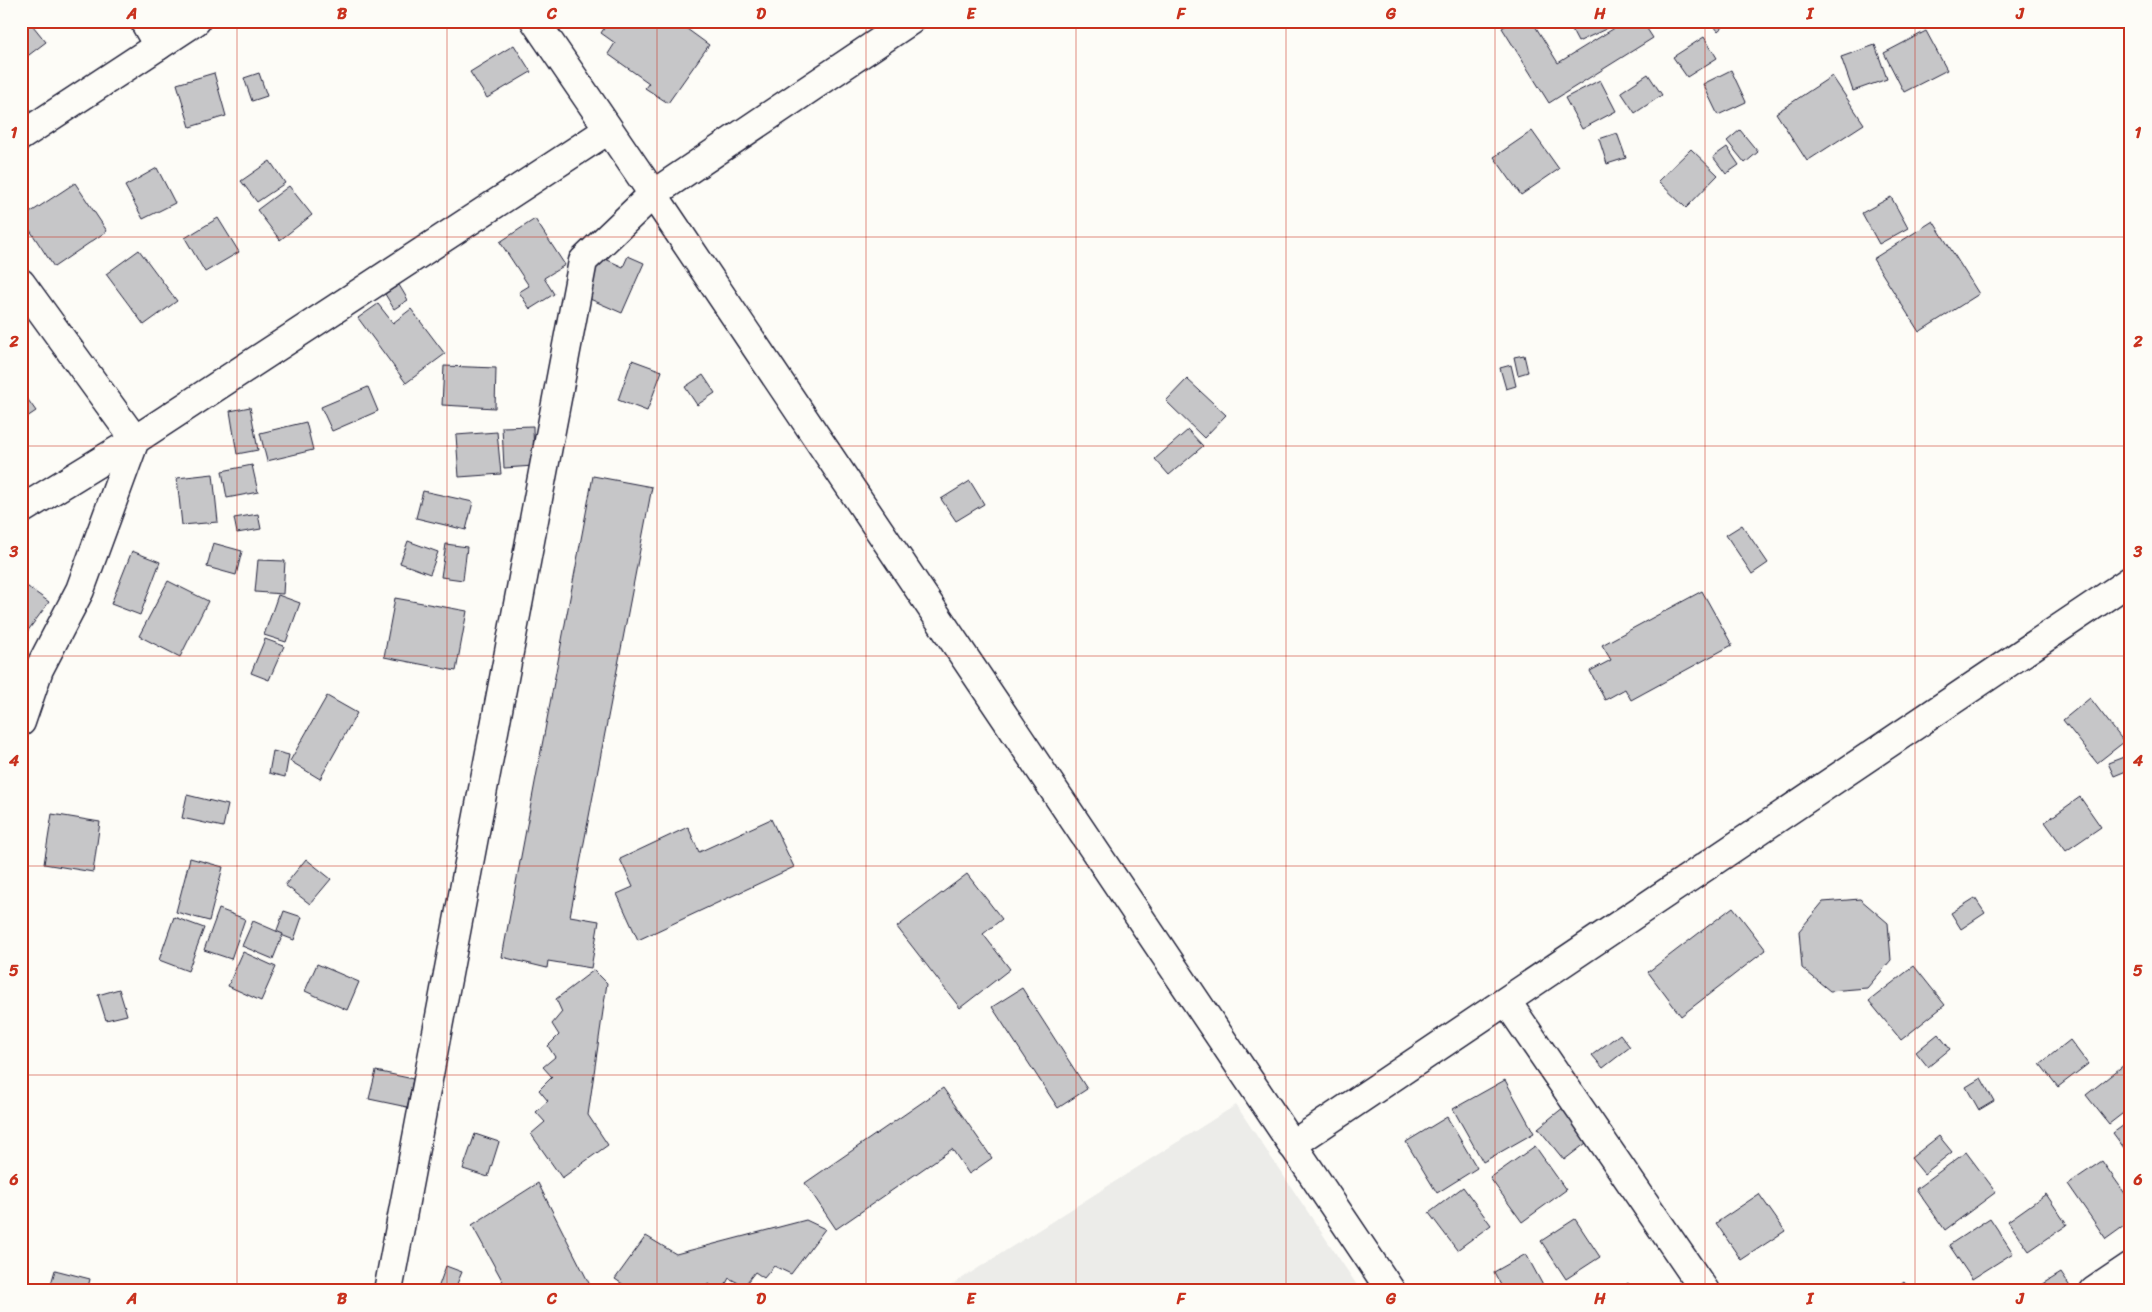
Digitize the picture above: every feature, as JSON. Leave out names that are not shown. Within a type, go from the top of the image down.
[{"type":"street","points":[[144,21],[158,46]]},
{"type":"street","points":[[21,136],[196,21]]},
{"type":"street","points":[[535,21],[1391,1291]]},
{"type":"street","points":[[388,1291],[583,261],[653,194],[910,21]]},
{"type":"street","points":[[21,510],[136,440],[608,130]]},
{"type":"street","points":[[21,283],[136,440]]},
{"type":"street","points":[[21,722],[39,669],[80,590],[136,440]]},
{"type":"street","points":[[1292,1145],[2131,580]]},
{"type":"street","points":[[1507,1002],[1704,1291]]},
{"type":"street","points":[[2094,1291],[2131,1266]]},
{"type":"shaded area","points":[[1236,1105],[1361,1291],[942,1291]]},
{"type":"building","points":[[21,21],[29,21],[46,42],[21,61]]},
{"type":"building","points":[[609,21],[676,21],[709,45],[668,103],[645,88],[649,83],[608,54],[615,43],[601,33]]},
{"type":"building","points":[[1513,21],[1532,21],[1558,63],[1626,21],[1642,21],[1653,38],[1549,103],[1502,28]]},
{"type":"building","points":[[1572,21],[1605,21],[1608,28],[1578,42],[1568,23]]},
{"type":"building","points":[[1710,21],[1729,21],[1718,31]]},
{"type":"building","points":[[1986,21],[2001,21],[1990,28]]},
{"type":"building","points":[[1926,31],[1947,70],[1904,92],[1884,53]]},
{"type":"building","points":[[1704,37],[1717,58],[1687,77],[1673,57]]},
{"type":"building","points":[[514,45],[531,72],[487,98],[470,72]]},
{"type":"building","points":[[1875,45],[1887,79],[1853,91],[1841,57]]},
{"type":"building","points":[[1731,70],[1746,102],[1718,115],[1703,84]]},
{"type":"building","points":[[214,73],[226,116],[190,127],[177,84]]},
{"type":"building","points":[[259,73],[267,96],[252,101],[244,78]]},
{"type":"building","points":[[1648,74],[1662,95],[1635,113],[1621,92]]},
{"type":"building","points":[[1832,76],[1864,124],[1807,161],[1776,113]]},
{"type":"building","points":[[1600,80],[1616,111],[1582,129],[1565,98]]},
{"type":"building","points":[[1740,130],[1758,152],[1745,163],[1727,141]]},
{"type":"building","points":[[1532,131],[1559,169],[1521,195],[1494,157]]},
{"type":"building","points":[[1617,133],[1626,158],[1607,164],[1599,139]]},
{"type":"building","points":[[1727,147],[1739,165],[1726,174],[1713,157]]},
{"type":"building","points":[[1691,149],[1718,175],[1686,208],[1658,181]]},
{"type":"building","points":[[270,161],[285,183],[257,202],[241,181]]},
{"type":"building","points":[[157,168],[175,203],[143,219],[125,186]]},
{"type":"building","points":[[75,183],[107,231],[54,267],[22,218]]},
{"type":"building","points":[[289,186],[312,215],[280,240],[257,210]]},
{"type":"building","points":[[1891,197],[1908,228],[1879,244],[1862,213]]},
{"type":"building","points":[[218,218],[239,252],[205,272],[185,238]]},
{"type":"building","points":[[535,219],[565,265],[544,278],[554,294],[530,309],[519,292],[529,286],[500,242]]},
{"type":"building","points":[[1933,221],[1979,294],[1919,332],[1873,259]]},
{"type":"building","points":[[139,250],[177,301],[144,325],[106,274]]},
{"type":"building","points":[[628,256],[644,263],[622,313],[583,296],[601,257],[623,267]]},
{"type":"building","points":[[399,285],[408,300],[394,309],[385,294]]},
{"type":"building","points":[[378,304],[393,323],[411,309],[445,354],[406,383],[358,318]]},
{"type":"building","points":[[1524,355],[1528,372],[1518,375],[1514,357]]},
{"type":"building","points":[[632,360],[662,371],[647,411],[618,400]]},
{"type":"building","points":[[1511,365],[1516,386],[1506,389],[1500,368]]},
{"type":"building","points":[[444,366],[496,368],[495,408],[442,405]]},
{"type":"building","points":[[703,375],[715,393],[697,405],[685,387]]},
{"type":"building","points":[[1187,379],[1226,415],[1204,438],[1166,401]]},
{"type":"building","points":[[368,387],[378,411],[332,431],[321,407]]},
{"type":"building","points":[[21,390],[36,411],[21,421]]},
{"type":"building","points":[[250,407],[258,450],[237,454],[230,411]]},
{"type":"building","points":[[306,422],[313,450],[267,461],[260,433]]},
{"type":"building","points":[[533,426],[534,466],[504,468],[502,427]]},
{"type":"building","points":[[1188,430],[1203,446],[1169,475],[1155,459]]},
{"type":"building","points":[[497,432],[501,474],[459,477],[456,435]]},
{"type":"building","points":[[252,465],[258,492],[227,498],[222,471]]},
{"type":"building","points":[[213,474],[218,522],[182,525],[177,478]]},
{"type":"building","points":[[593,476],[652,487],[570,916],[599,921],[591,968],[548,961],[547,968],[502,957]]},
{"type":"building","points":[[970,481],[984,504],[956,521],[941,499]]},
{"type":"building","points":[[423,491],[473,502],[466,530],[416,518]]},
{"type":"building","points":[[258,514],[261,529],[237,533],[234,518]]},
{"type":"building","points":[[1742,525],[1768,563],[1752,574],[1726,535]]},
{"type":"building","points":[[408,541],[438,552],[430,574],[400,563]]},
{"type":"building","points":[[213,543],[242,551],[236,575],[207,567]]},
{"type":"building","points":[[446,544],[467,547],[463,580],[441,577]]},
{"type":"building","points":[[132,551],[160,562],[140,615],[111,604]]},
{"type":"building","points":[[258,560],[285,561],[283,594],[255,592]]},
{"type":"building","points":[[168,581],[208,601],[180,657],[139,636]]},
{"type":"building","points":[[21,582],[49,602],[21,640]]},
{"type":"building","points":[[1702,591],[1732,645],[1631,700],[1625,689],[1605,700],[1590,671],[1611,660],[1602,645]]},
{"type":"building","points":[[278,595],[300,603],[286,642],[264,635]]},
{"type":"building","points":[[395,598],[467,611],[456,671],[384,657]]},
{"type":"building","points":[[265,639],[284,646],[269,680],[251,673]]},
{"type":"building","points":[[327,696],[357,713],[320,779],[290,761]]},
{"type":"building","points":[[2090,698],[2124,742],[2097,763],[2063,720]]},
{"type":"building","points":[[273,751],[289,755],[285,777],[269,773]]},
{"type":"building","points":[[2129,755],[2131,769],[2114,776],[2108,763]]},
{"type":"building","points":[[187,795],[228,805],[223,827],[182,818]]},
{"type":"building","points":[[2080,797],[2101,827],[2066,851],[2045,822]]},
{"type":"building","points":[[52,814],[100,822],[93,872],[44,864]]},
{"type":"building","points":[[771,819],[794,867],[638,940],[617,894],[633,887],[620,859],[688,827],[699,852]]},
{"type":"building","points":[[190,858],[223,867],[209,921],[176,912]]},
{"type":"building","points":[[306,859],[331,879],[310,904],[285,885]]},
{"type":"building","points":[[967,874],[1002,919],[983,934],[1010,969],[960,1008],[897,927]]},
{"type":"building","points":[[1975,898],[1985,913],[1961,929],[1951,913]]},
{"type":"building","points":[[1860,899],[1888,923],[1891,960],[1867,988],[1830,991],[1802,968],[1799,931],[1823,902]]},
{"type":"building","points":[[1733,907],[1766,950],[1681,1016],[1648,972]]},
{"type":"building","points":[[219,909],[245,919],[231,959],[204,950]]},
{"type":"building","points":[[284,911],[302,917],[294,940],[276,933]]},
{"type":"building","points":[[174,917],[204,928],[188,971],[159,960]]},
{"type":"building","points":[[253,921],[283,934],[273,959],[242,946]]},
{"type":"building","points":[[243,952],[276,967],[261,1001],[228,986]]},
{"type":"building","points":[[317,964],[359,982],[347,1010],[305,991]]},
{"type":"building","points":[[1914,966],[1945,1005],[1901,1040],[1869,1001]]},
{"type":"building","points":[[594,970],[607,983],[588,1115],[608,1145],[562,1178],[531,1134],[545,1122],[536,1112],[548,1101],[539,1090],[552,1077],[543,1067],[555,1057],[548,1046],[559,1035],[552,1024],[562,1012],[556,999]]},
{"type":"building","points":[[1022,988],[1087,1089],[1058,1108],[992,1007]]},
{"type":"building","points":[[119,989],[127,1015],[106,1020],[98,995]]},
{"type":"building","points":[[1620,1034],[1630,1047],[1603,1068],[1592,1055]]},
{"type":"building","points":[[1938,1034],[1950,1049],[1928,1067],[1916,1052]]},
{"type":"building","points":[[2070,1040],[2088,1064],[2058,1087],[2040,1064]]},
{"type":"building","points":[[2129,1061],[2131,1107],[2109,1124],[2086,1095]]},
{"type":"building","points":[[376,1071],[413,1079],[407,1107],[369,1099]]},
{"type":"building","points":[[1981,1078],[1994,1101],[1979,1110],[1966,1087]]},
{"type":"building","points":[[1505,1080],[1534,1133],[1483,1162],[1453,1109]]},
{"type":"building","points":[[943,1088],[992,1158],[969,1174],[952,1149],[836,1229],[805,1183]]},
{"type":"building","points":[[1564,1107],[1590,1140],[1564,1160],[1538,1128]]},
{"type":"building","points":[[1447,1117],[1477,1168],[1437,1193],[1406,1142]]},
{"type":"building","points":[[2131,1120],[2131,1149],[2127,1152],[2113,1133]]},
{"type":"building","points":[[475,1134],[499,1142],[488,1177],[463,1169]]},
{"type":"building","points":[[1939,1136],[1952,1152],[1924,1174],[1911,1158]]},
{"type":"building","points":[[1535,1146],[1566,1190],[1522,1222],[1490,1178]]},
{"type":"building","points":[[1966,1152],[1996,1192],[1945,1230],[1916,1189]]},
{"type":"building","points":[[2102,1161],[2131,1202],[2131,1221],[2106,1239],[2068,1184]]},
{"type":"building","points":[[538,1183],[593,1291],[508,1291],[472,1225]]},
{"type":"building","points":[[1463,1187],[1491,1225],[1457,1250],[1429,1213]]},
{"type":"building","points":[[1759,1194],[1785,1231],[1741,1260],[1716,1223]]},
{"type":"building","points":[[2046,1194],[2067,1225],[2029,1251],[2008,1221]]},
{"type":"building","points":[[1990,1218],[2013,1253],[1972,1279],[1949,1245]]},
{"type":"building","points":[[1575,1219],[1600,1257],[1566,1279],[1541,1241]]},
{"type":"building","points":[[806,1220],[825,1229],[791,1274],[774,1266],[764,1278],[755,1272],[744,1286],[729,1278],[722,1291],[708,1284],[703,1291],[692,1291],[690,1288],[688,1291],[633,1291],[615,1279],[646,1236],[676,1254]]},
{"type":"building","points":[[1526,1254],[1546,1291],[1504,1291],[1494,1272]]},
{"type":"building","points":[[446,1266],[462,1272],[454,1291],[437,1291]]},
{"type":"building","points":[[55,1270],[90,1279],[87,1291],[49,1291]]},
{"type":"building","points":[[2061,1273],[2073,1291],[2043,1291],[2040,1286]]},
{"type":"building","points":[[1904,1281],[1911,1291],[1891,1291]]},
{"type":"building","points":[[1628,1283],[1635,1291],[1618,1291]]}]
